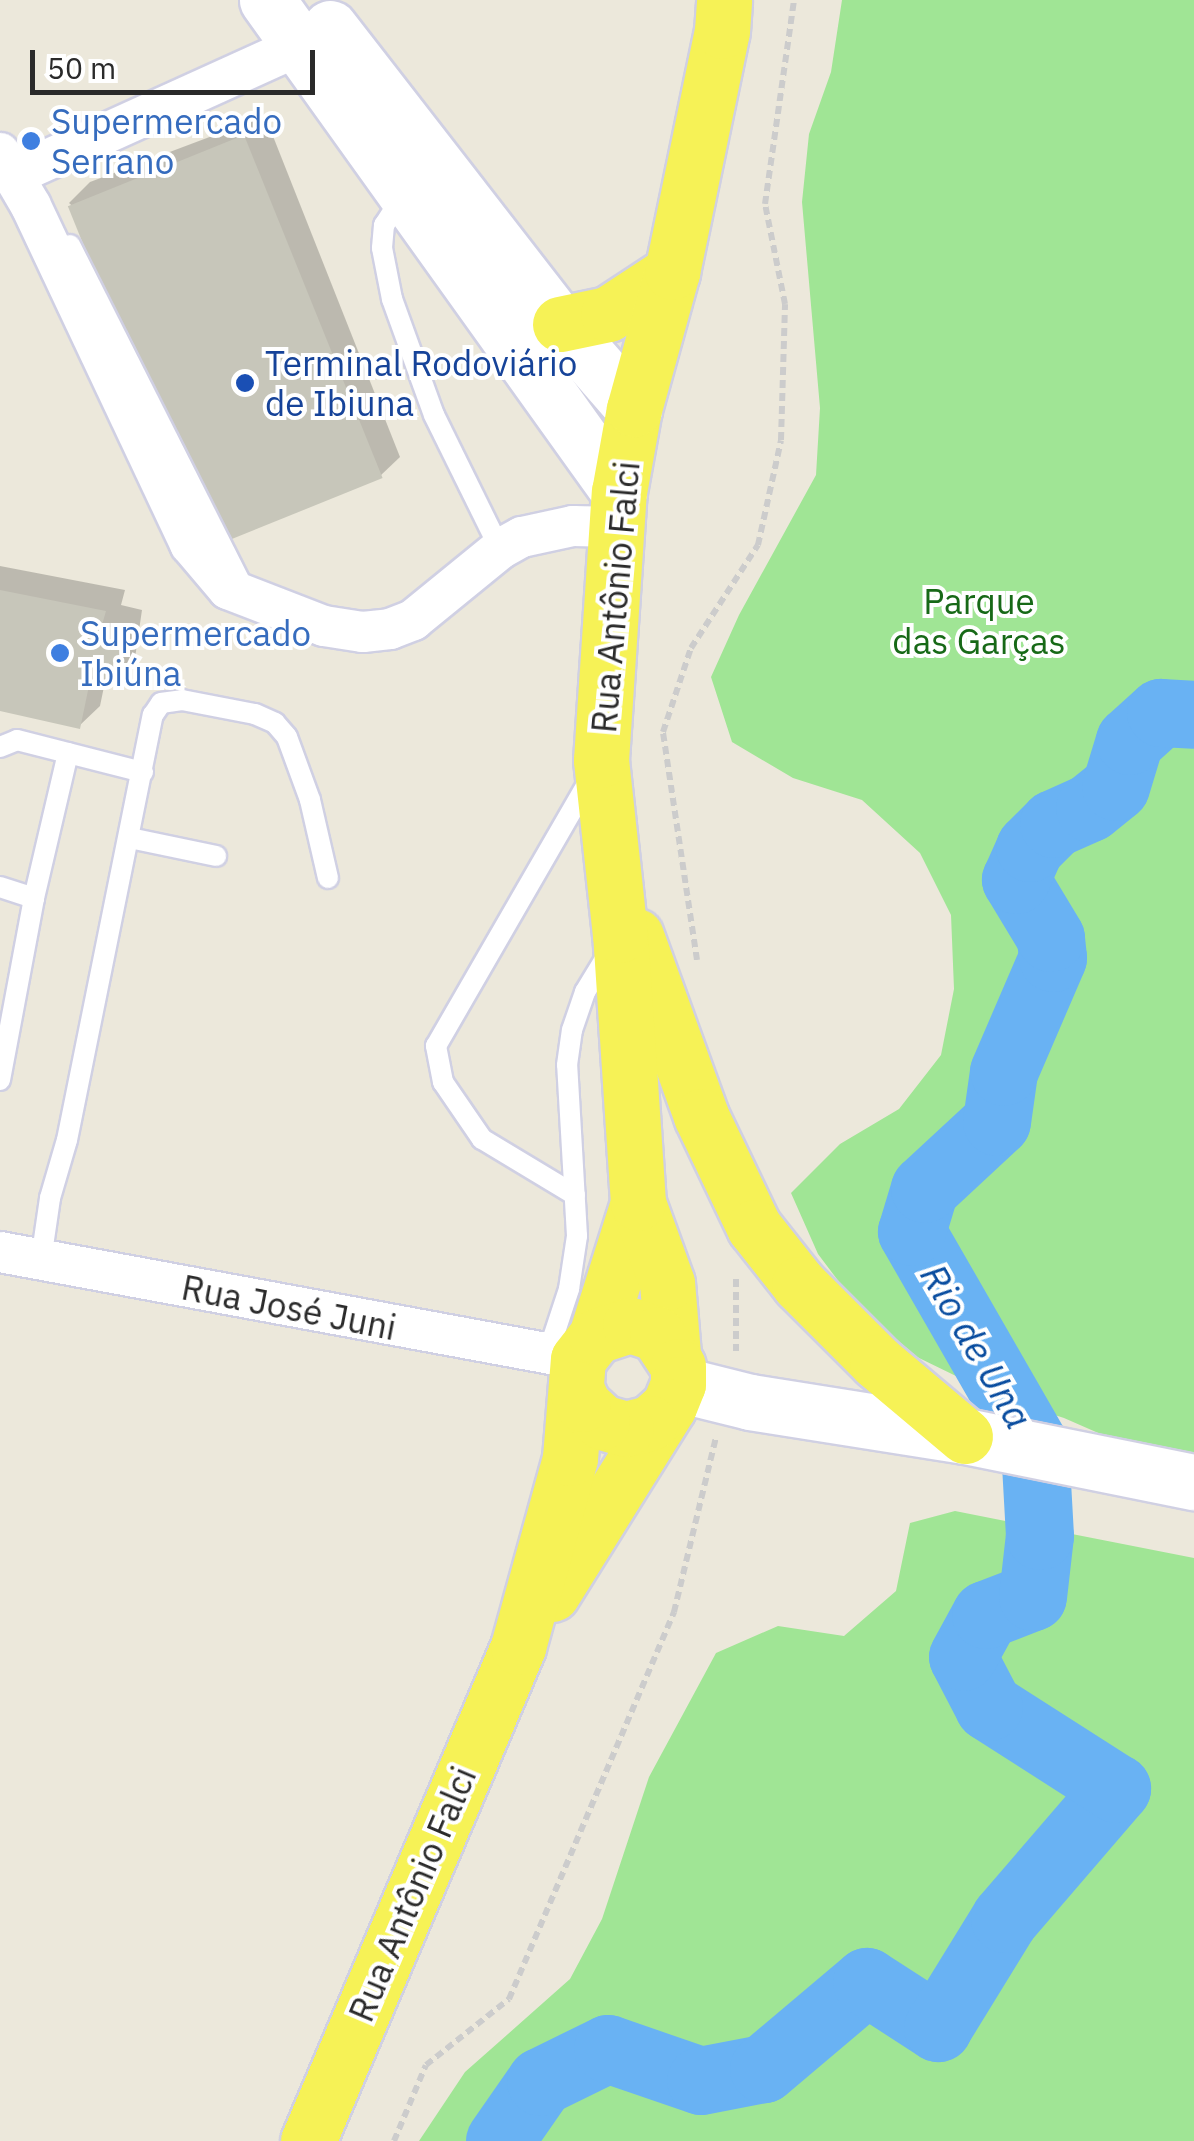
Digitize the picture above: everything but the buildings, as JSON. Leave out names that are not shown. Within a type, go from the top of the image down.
[{"type":"main road","points":[[268,0],[314,26],[420,181],[618,510]]},
{"type":"main road","name":"Rua Antônio Falci","points":[[518,1648],[674,1381],[667,1283],[638,1203],[620,935],[611,877],[602,760],[618,510],[634,409],[672,272],[722,30],[724,0]]},
{"type":"main road","points":[[420,181],[560,324],[634,409]]},
{"type":"main road","points":[[560,324],[608,314],[672,272]]},
{"type":"main road","points":[[611,877],[654,977],[701,1116],[754,1226],[812,1297],[878,1362],[981,1441]]},
{"type":"main road","name":"Rua Antônio Falci","points":[[308,2141],[518,1648],[562,1495],[574,1360],[638,1203]]},
{"type":"main road","points":[[612,1327],[641,1327],[657,1334],[674,1381],[650,1423],[626,1429],[602,1422],[583,1404],[574,1360],[612,1327]]},
{"type":"main road","points":[[674,1381],[750,1402],[1194,1482]]},
{"type":"street","points":[[314,26],[15,178],[190,544],[208,570],[228,589],[324,626],[364,632],[390,629],[413,620],[500,550],[552,529],[618,510]]},
{"type":"street","name":"Rua José Juni","points":[[0,1252],[574,1360]]},
{"type":"lane","points":[[420,181],[384,224],[392,299],[434,414],[500,550]]},
{"type":"lane","points":[[40,1260],[153,715],[161,703],[182,700],[255,714],[276,723],[286,737],[310,800],[328,878]]},
{"type":"lane","points":[[0,747],[17,740],[143,772]]},
{"type":"lane","points":[[0,1080],[34,898],[68,753]]},
{"type":"lane","points":[[575,1195],[482,1139],[443,1082],[436,1046],[602,760]]},
{"type":"lane","points":[[130,838],[216,856]]},
{"type":"lane","points":[[0,887],[34,898]]},
{"type":"lane","points":[[574,1360],[569,1289],[576,1236],[567,1065],[572,1030],[585,992],[620,935]]},
{"type":"green space","name":"Parque das Garças","points":[[842,0],[1194,0],[1194,1456],[1144,1453],[1064,1418],[999,1397],[917,1357],[858,1307],[818,1254],[791,1193],[840,1144],[899,1109],[941,1055],[954,989],[951,915],[920,853],[862,800],[793,778],[732,742],[711,677],[739,615],[816,475],[820,408],[802,202],[809,134],[831,72]]},
{"type":"green space","points":[[955,1511],[1194,1558],[1194,2141],[419,2141],[465,2072],[570,1979],[602,1919],[649,1777],[716,1653],[778,1626],[844,1636],[896,1591],[910,1523]]},
{"type":"waterway","name":"Rio de Una","points":[[500,2141],[541,2082],[608,2049],[701,2081],[764,2069],[867,1982],[938,2028],[1005,1919],[1117,1789],[989,1707],[963,1657],[986,1615],[1033,1597],[1040,1536],[1035,1446],[912,1232],[925,1189],[997,1122],[1004,1072],[1053,958],[1051,938],[1016,880],[1030,848],[1054,824],[1090,808],[1116,787],[1130,741],[1161,713],[1194,715]]},
{"type":"place","name":"Supermercado Serrano","points":[[31,141]]},
{"type":"place","name":"Terminal Rodoviário de Ibiuna","points":[[245,383]]},
{"type":"place","name":"Supermercado Ibiúna","points":[[60,653]]}]
